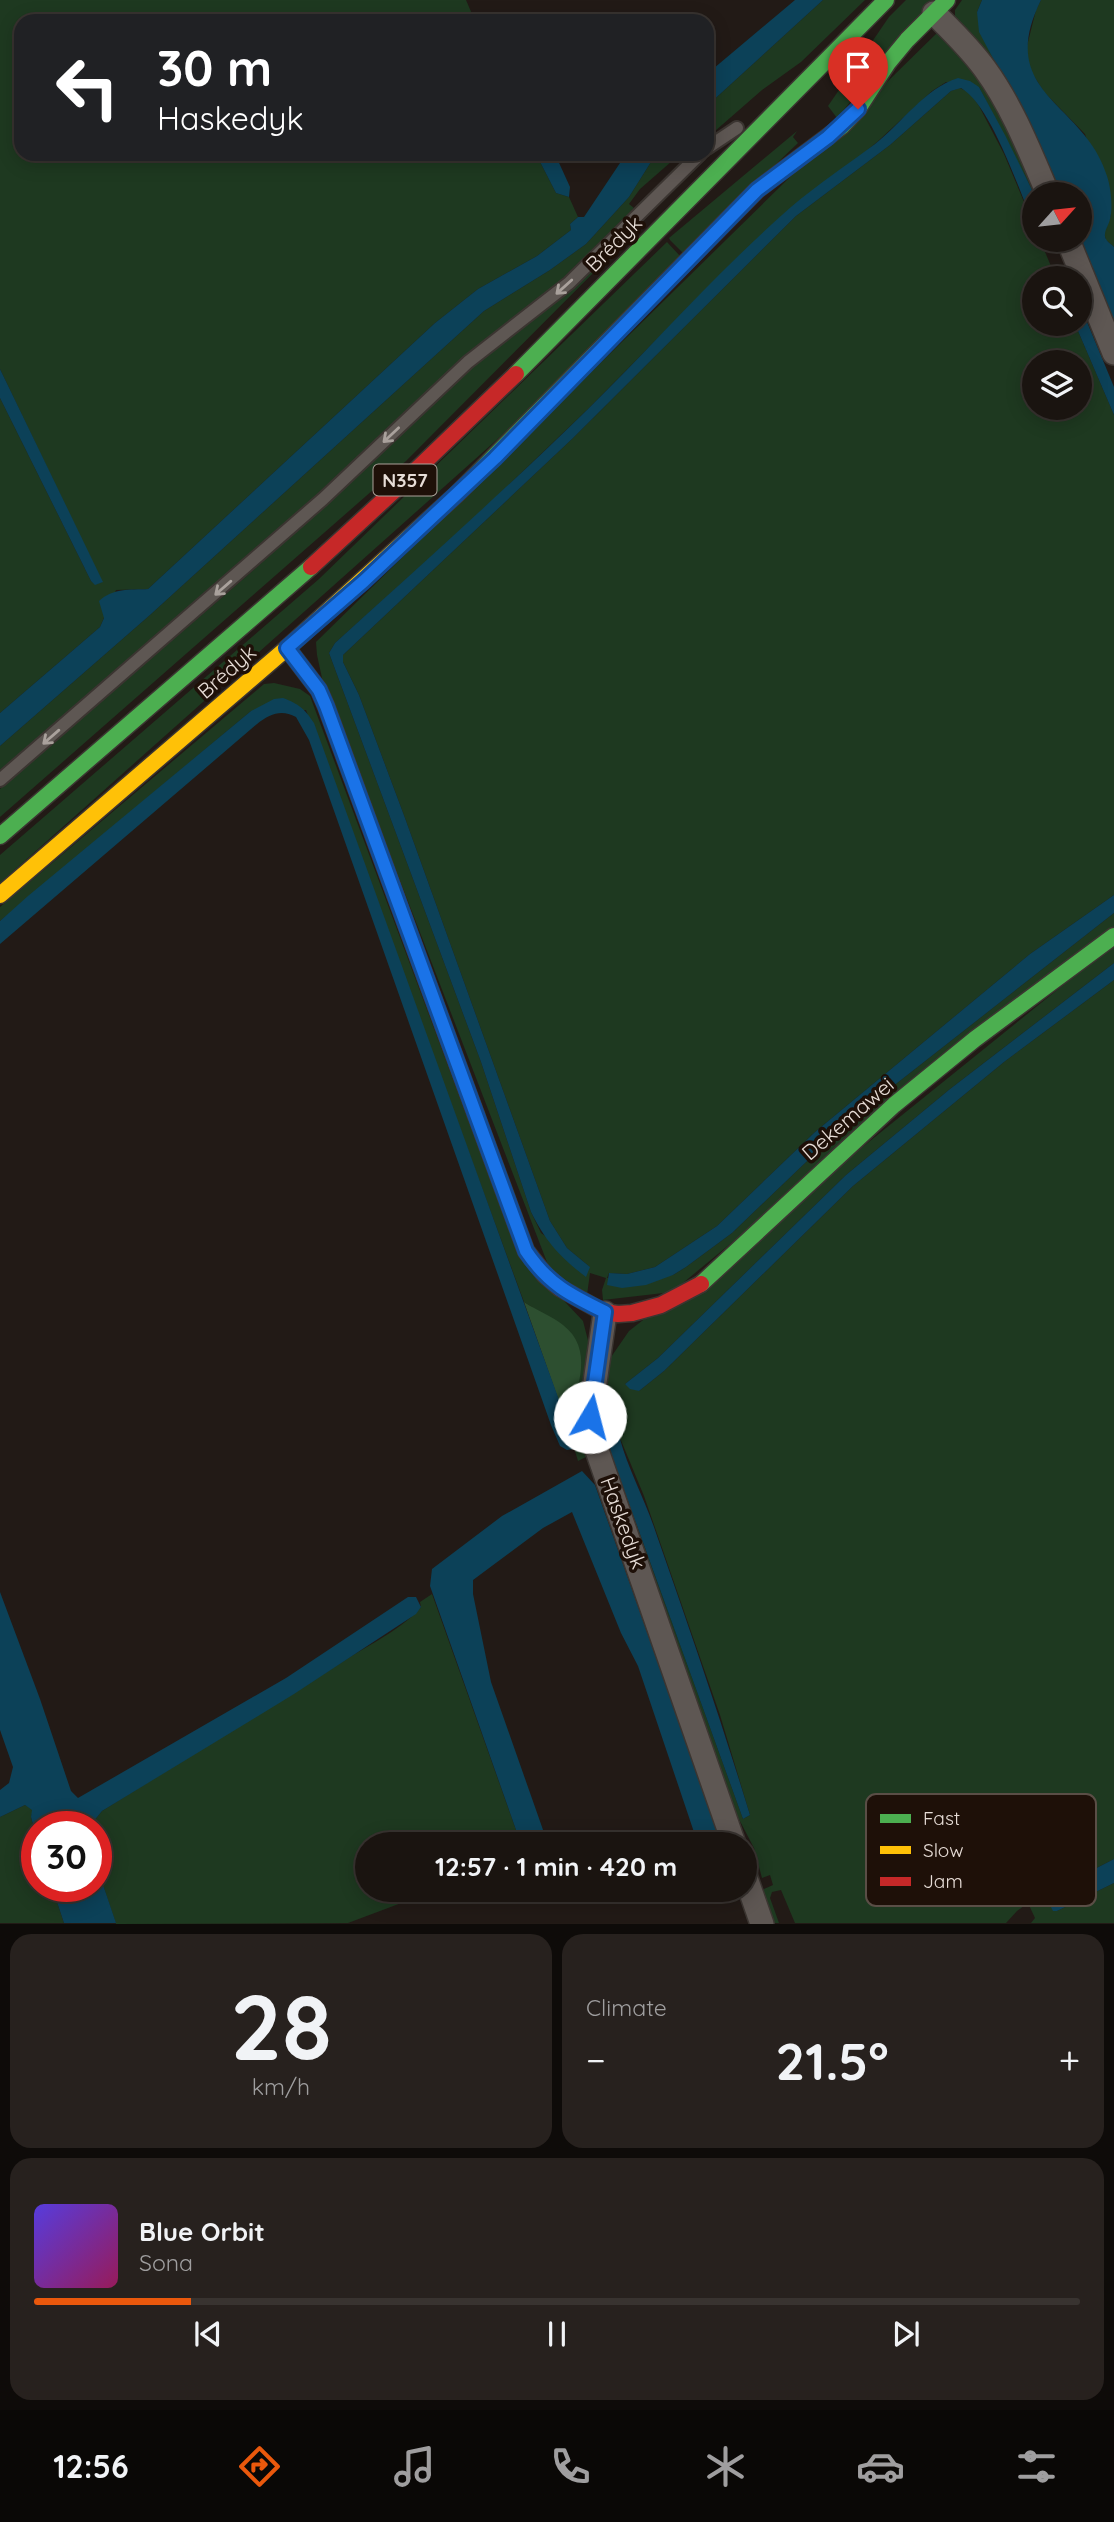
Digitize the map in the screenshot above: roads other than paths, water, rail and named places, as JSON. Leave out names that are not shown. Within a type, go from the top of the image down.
[{"type":"street","name":"Brédyk","points":[[0,836],[250,620],[469,420],[886,0]]},
{"type":"street","name":"Brédyk","points":[[0,895],[364,581],[495,458],[757,190],[842,126],[858,109],[888,63],[941,6]]},
{"type":"street","points":[[941,6],[996,85],[1043,182]]},
{"type":"street","points":[[1073,252],[1114,353]]},
{"type":"street","points":[[287,648],[319,690],[326,706],[526,1251],[537,1268],[569,1295],[605,1312]]},
{"type":"street","name":"Dekemawei","points":[[605,1312],[628,1312],[654,1307],[693,1291],[831,1160],[896,1103],[1114,936]]},
{"type":"street","name":"Haskedyk","points":[[605,1312],[590,1417],[592,1436],[730,1832]]},
{"type":"street","points":[[755,1902],[762,1923]]},
{"type":"lane","name":"Brédyk","points":[[714,144],[785,99]]},
{"type":"lane","name":"Brédyk","points":[[0,780],[313,508],[468,362],[569,283],[693,161]]},
{"type":"water","points":[[795,0],[823,0],[714,100],[714,68]]},
{"type":"water","points":[[982,0],[1041,0],[1029,32],[1028,57],[1035,78],[1096,151],[1107,176],[1111,209],[1105,236],[1114,247],[1114,322],[1085,252],[1092,252],[1092,182],[1055,182],[1029,126],[979,32],[977,12]]},
{"type":"water","points":[[958,78],[979,87],[1028,182],[1022,182],[1022,196],[1004,151],[983,112],[961,88],[951,91],[890,145],[796,216],[572,439],[343,655],[343,662],[359,695],[405,818],[550,1221],[567,1248],[590,1267],[586,1277],[554,1248],[531,1212],[481,1062],[329,653],[335,643],[588,409],[764,231],[801,199],[875,144],[924,98]]},
{"type":"water","points":[[540,161],[558,161],[570,187],[569,197],[556,193]]},
{"type":"water","points":[[621,161],[652,161],[629,197],[586,244],[484,311],[150,615],[0,746],[0,713],[100,627],[104,618],[99,601],[116,592],[148,589],[435,323],[478,289],[537,256],[571,230],[570,224],[578,217],[584,217]]},
{"type":"water","points":[[1092,334],[1114,387],[1114,415],[1092,364],[1092,350],[1086,350],[1080,336]]},
{"type":"water","points":[[0,369],[103,582],[95,585],[91,581],[0,398]]},
{"type":"water","points":[[283,698],[301,708],[314,723],[575,1444],[573,1449],[567,1450],[560,1446],[551,1425],[309,740],[296,717],[285,713],[276,714],[257,724],[0,944],[0,921],[28,896],[251,711],[274,699]]},
{"type":"water","points":[[1114,895],[1114,913],[850,1120],[732,1233],[673,1275],[646,1285],[622,1288],[607,1285],[609,1273],[627,1274],[655,1267],[717,1226],[815,1132],[1030,954]]},
{"type":"water","points":[[1114,963],[1114,980],[1004,1062],[853,1186],[664,1371],[639,1391],[630,1389],[625,1384],[658,1358],[846,1175],[950,1089]]},
{"type":"water","points":[[613,1399],[619,1402],[619,1434],[623,1450],[681,1603],[750,1815],[743,1819],[606,1440],[604,1421],[609,1401]]},
{"type":"water","points":[[582,1471],[595,1485],[718,1832],[694,1832],[638,1666],[621,1633],[572,1512],[543,1528],[473,1580],[473,1594],[491,1682],[544,1832],[517,1832],[430,1586],[432,1569],[502,1516]]},
{"type":"water","points":[[0,1592],[71,1791],[78,1798],[286,1678],[408,1597],[416,1597],[421,1607],[416,1614],[294,1694],[102,1811],[32,1811],[25,1805],[0,1817],[0,1790],[9,1783],[13,1767],[0,1730]]},
{"type":"water","points":[[1114,1859],[1114,1883],[1096,1892],[1096,1868]]},
{"type":"water","points":[[57,1902],[109,1902],[116,1923],[64,1923]]},
{"type":"water","points":[[1050,1906],[1067,1906],[1057,1911],[1053,1911]]}]
